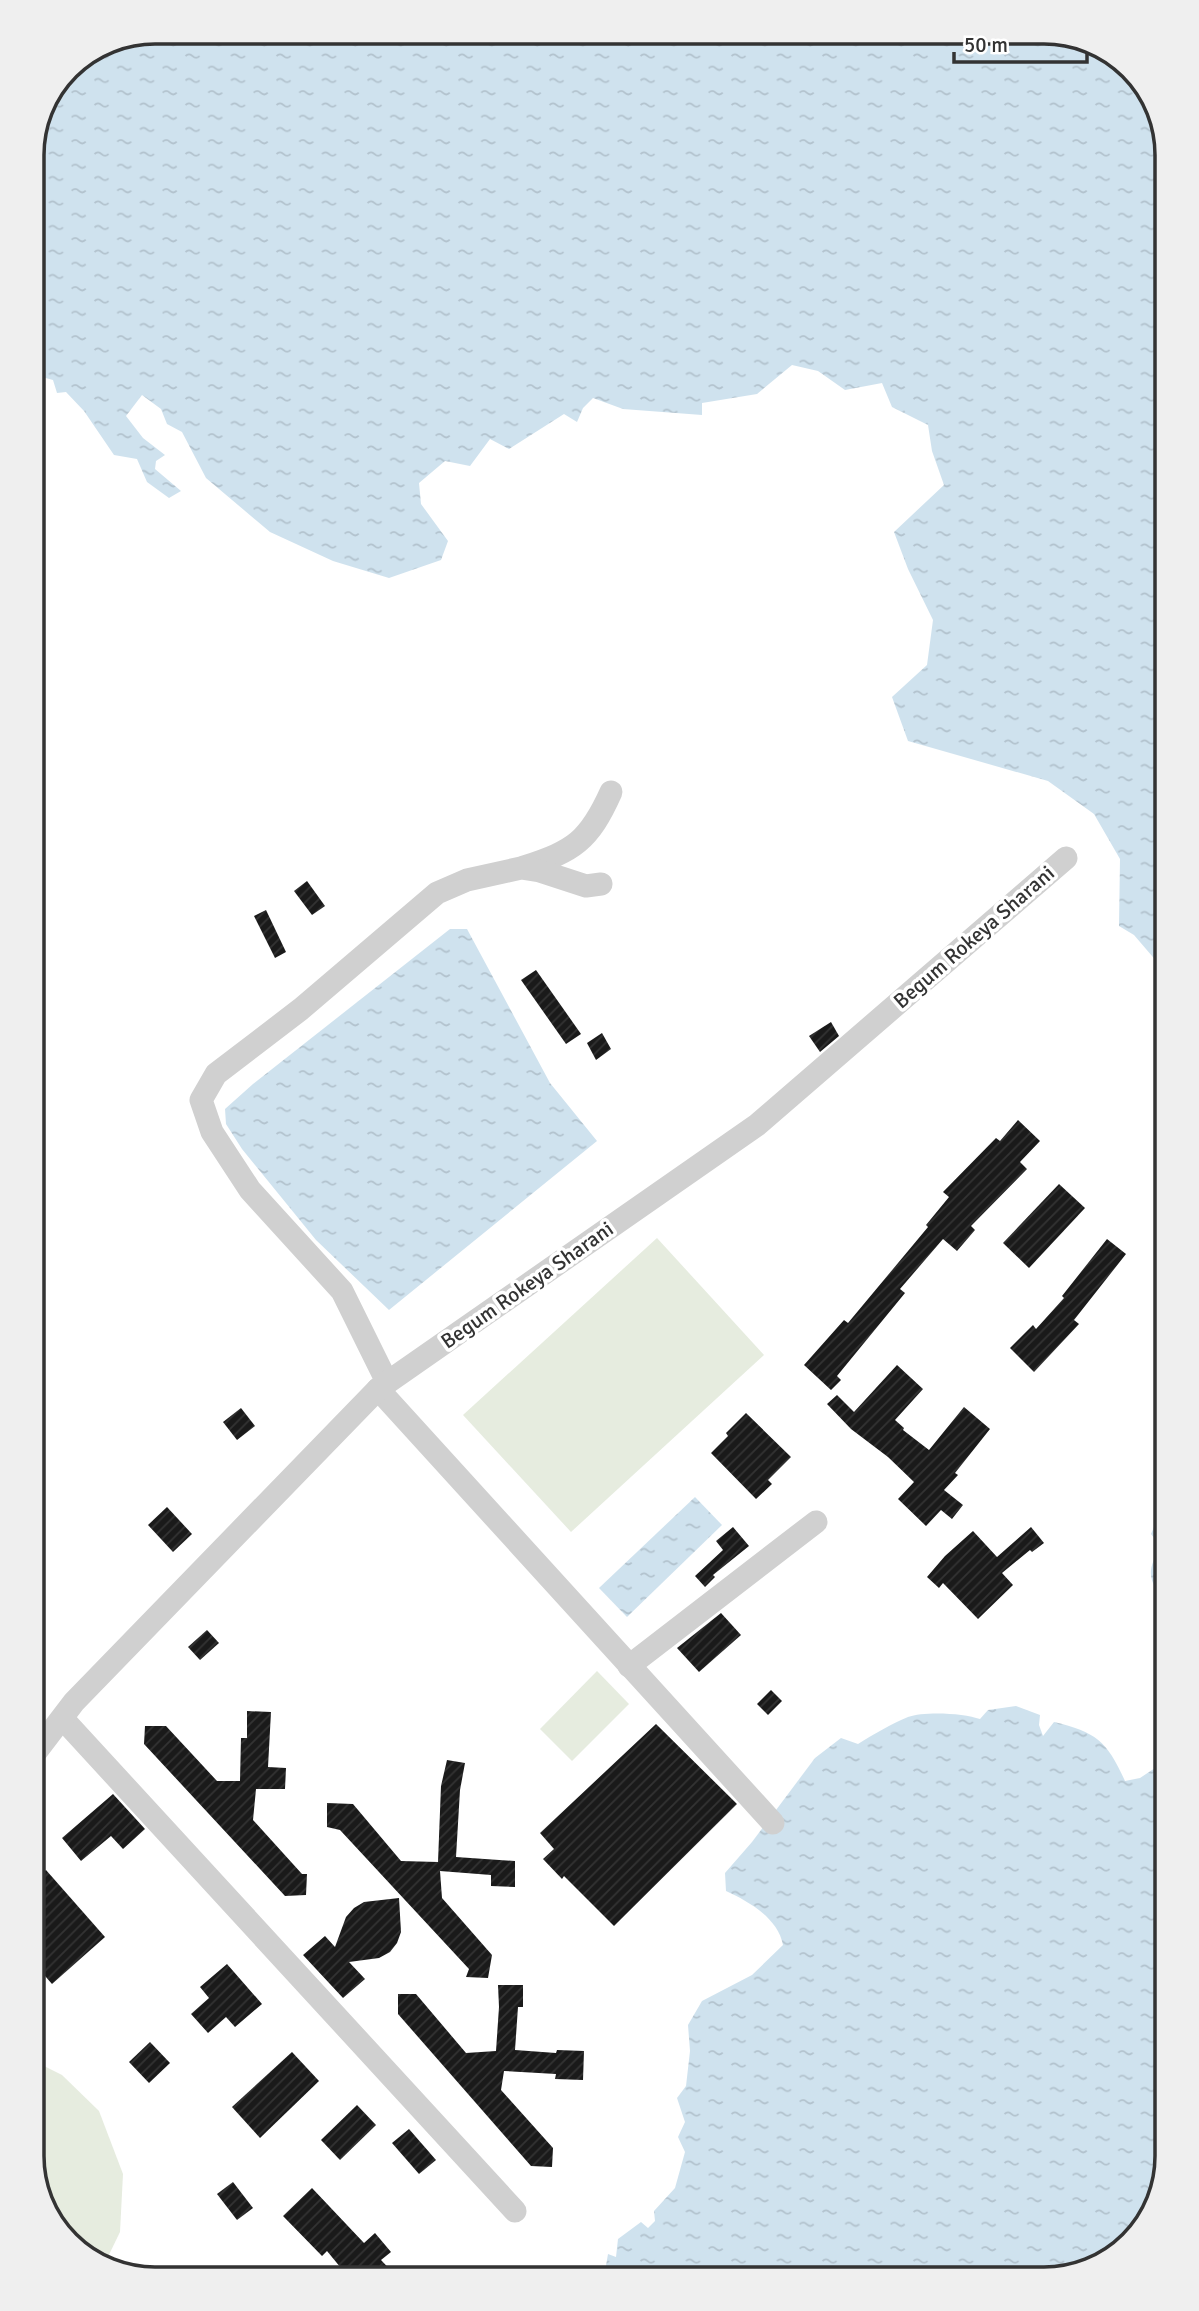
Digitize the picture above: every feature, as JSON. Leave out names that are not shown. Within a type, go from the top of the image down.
[{"type":"street","points":[[611,792],[592,829],[582,840],[562,853],[521,868],[467,880],[437,893],[301,1009],[216,1074],[201,1100],[212,1132],[250,1190],[342,1291],[382,1386],[629,1666],[773,1823]]},
{"type":"street","name":"Begum Rokeya Sharani","points":[[44,1743],[74,1702],[382,1386],[757,1125],[1066,858]]},
{"type":"street","points":[[521,868],[540,871],[586,886],[601,884]]},
{"type":"street","points":[[629,1666],[817,1522]]},
{"type":"street","points":[[63,1719],[515,2211]]},
{"type":"shaded area","points":[[657,1238],[764,1355],[571,1532],[463,1415]]},
{"type":"shaded area","points":[[597,1671],[629,1704],[572,1761],[540,1729]]},
{"type":"shaded area","points":[[44,2066],[62,2075],[99,2111],[123,2174],[120,2232],[108,2257],[76,2235],[52,2199],[44,2156]]},
{"type":"water","points":[[155,44],[1051,44],[1087,52],[1123,76],[1140,99],[1153,133],[1155,155],[1155,960],[1134,935],[1119,926],[1120,859],[1094,814],[1048,781],[908,741],[892,697],[927,665],[933,620],[908,569],[894,532],[944,485],[932,451],[928,425],[892,407],[882,383],[845,390],[818,371],[792,365],[757,394],[702,403],[702,415],[623,409],[593,398],[583,408],[577,422],[564,414],[509,449],[490,439],[470,466],[445,461],[419,483],[421,504],[448,541],[441,560],[389,578],[333,561],[270,532],[206,478],[182,432],[167,424],[161,409],[142,395],[126,416],[143,438],[165,455],[156,461],[155,469],[181,491],[169,498],[147,482],[137,459],[114,455],[84,411],[66,392],[57,393],[53,380],[44,378],[44,148],[48,126],[55,106],[67,87],[82,71],[119,50]]},
{"type":"water","points":[[450,929],[467,929],[550,1083],[597,1141],[389,1310],[316,1240],[242,1149],[226,1124],[225,1109]]},
{"type":"water","points":[[695,1497],[722,1525],[627,1617],[599,1588]]},
{"type":"water","points":[[1155,1558],[1155,1588],[1151,1577]]},
{"type":"water","points":[[1016,1706],[1040,1715],[1039,1725],[1043,1736],[1054,1722],[1090,1735],[1106,1747],[1125,1781],[1140,1778],[1155,1768],[1155,2156],[1149,2192],[1137,2218],[1112,2244],[1100,2252],[1066,2265],[606,2267],[608,2254],[616,2257],[618,2239],[641,2222],[648,2228],[655,2221],[654,2211],[675,2188],[685,2152],[678,2137],[685,2122],[677,2098],[686,2086],[690,2051],[688,2025],[702,2001],[752,1975],[783,1945],[769,1919],[752,1905],[726,1891],[725,1873],[752,1842],[815,1758],[841,1738],[858,1744],[915,1715],[964,1715],[980,1719],[988,1710]]},
{"type":"building","points":[[307,881],[325,906],[312,915],[294,891]]},
{"type":"building","points":[[266,910],[286,952],[275,958],[254,916]]},
{"type":"building","points":[[536,970],[581,1034],[566,1044],[521,980]]},
{"type":"building","points":[[831,1022],[839,1036],[820,1052],[809,1036]]},
{"type":"building","points":[[602,1033],[611,1049],[596,1060],[587,1043]]},
{"type":"building","points":[[1018,1120],[1040,1141],[1020,1162],[1027,1169],[971,1226],[975,1230],[957,1251],[943,1239],[900,1289],[905,1293],[837,1376],[841,1380],[831,1390],[804,1365],[844,1320],[848,1323],[928,1227],[926,1225],[949,1197],[943,1192],[996,1138],[1000,1141]]},
{"type":"building","points":[[1059,1184],[1085,1208],[1029,1268],[1003,1243]]},
{"type":"building","points":[[1107,1239],[1126,1254],[1074,1320],[1079,1324],[1034,1372],[1010,1348],[1033,1325],[1036,1329],[1064,1298],[1062,1296]]},
{"type":"building","points":[[897,1365],[923,1389],[895,1420],[903,1430],[929,1450],[964,1407],[990,1429],[955,1473],[958,1475],[944,1490],[963,1505],[952,1519],[941,1510],[926,1526],[898,1499],[914,1482],[888,1457],[851,1429],[827,1404],[837,1395],[854,1412]]},
{"type":"building","points":[[241,1408],[255,1426],[237,1440],[223,1422]]},
{"type":"building","points":[[746,1413],[791,1457],[768,1480],[772,1484],[756,1499],[711,1453]]},
{"type":"building","points":[[167,1507],[192,1534],[173,1552],[148,1525]]},
{"type":"building","points":[[733,1527],[749,1546],[713,1575],[715,1577],[705,1587],[695,1576],[723,1550],[716,1541]]},
{"type":"building","points":[[1031,1527],[1044,1543],[1032,1552],[1030,1550],[1002,1573],[1013,1585],[978,1619],[943,1583],[939,1588],[927,1577],[945,1556],[973,1531],[997,1557]]},
{"type":"building","points":[[721,1613],[741,1635],[699,1672],[677,1648]]},
{"type":"building","points":[[207,1630],[219,1643],[200,1660],[188,1647]]},
{"type":"building","points":[[771,1690],[782,1701],[768,1715],[757,1704]]},
{"type":"building","points":[[247,1711],[271,1712],[268,1767],[286,1768],[285,1789],[256,1789],[253,1820],[302,1874],[307,1874],[306,1895],[285,1896],[144,1744],[145,1726],[166,1726],[217,1781],[240,1781],[241,1738],[247,1738]]},
{"type":"building","points":[[656,1724],[737,1804],[614,1926],[543,1859],[554,1849],[540,1833]]},
{"type":"building","points":[[447,1760],[465,1763],[460,1790],[456,1857],[515,1861],[515,1887],[491,1886],[491,1875],[440,1871],[442,1898],[492,1955],[488,1978],[466,1977],[469,1969],[340,1830],[327,1827],[327,1803],[353,1804],[401,1861],[438,1862],[441,1786]]},
{"type":"building","points":[[113,1794],[145,1829],[123,1849],[111,1836],[81,1861],[62,1838]]},
{"type":"building","points":[[46,1870],[105,1937],[52,1984],[44,1975]]},
{"type":"building","points":[[399,1898],[401,1932],[397,1943],[390,1952],[379,1958],[349,1962],[365,1979],[343,1998],[303,1955],[325,1936],[335,1947],[346,1917],[364,1902]]},
{"type":"building","points":[[227,1964],[262,2004],[235,2027],[226,2017],[208,2033],[191,2014],[209,1998],[200,1987]]},
{"type":"building","points":[[498,1985],[523,1985],[523,2007],[518,2007],[515,2050],[556,2053],[557,2050],[584,2051],[583,2080],[555,2079],[556,2074],[504,2071],[501,2090],[553,2148],[552,2167],[531,2166],[398,2014],[398,1994],[416,1994],[466,2053],[496,2051]]},
{"type":"building","points":[[150,2042],[170,2063],[149,2083],[129,2062]]},
{"type":"building","points":[[292,2052],[319,2081],[260,2138],[232,2107]]},
{"type":"building","points":[[357,2105],[376,2125],[340,2160],[321,2140]]},
{"type":"building","points":[[409,2129],[436,2160],[419,2174],[392,2143]]},
{"type":"building","points":[[233,2182],[253,2208],[237,2220],[217,2194]]},
{"type":"building","points":[[312,2188],[364,2243],[375,2233],[391,2252],[381,2260],[388,2267],[340,2267],[327,2251],[322,2256],[283,2216]]}]
